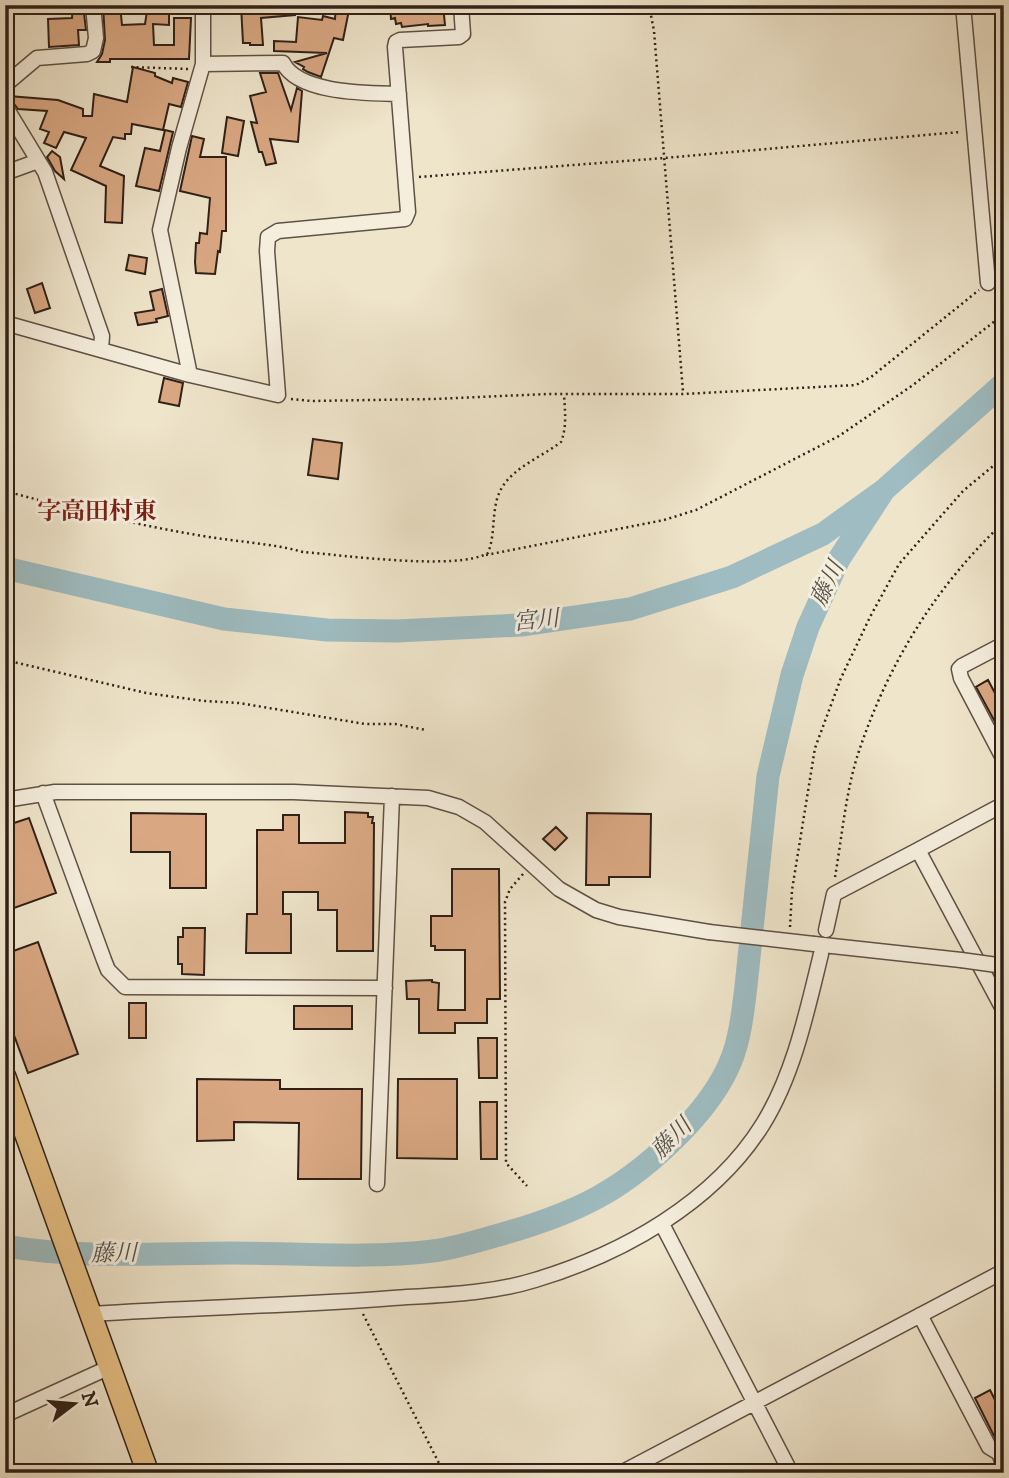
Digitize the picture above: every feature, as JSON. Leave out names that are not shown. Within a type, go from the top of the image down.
[{"type":"highway","points":[[5,1077],[10,1104],[55,1215],[148,1473]]},
{"type":"street","points":[[5,85],[29,62],[37,58],[87,54],[93,51],[96,38],[93,5]]},
{"type":"street","points":[[190,375],[160,230],[202,67],[203,5]]},
{"type":"street","points":[[5,323],[190,375],[278,395],[268,237],[278,231],[405,219],[408,212],[396,42],[459,37],[463,34],[461,5]]},
{"type":"street","points":[[963,5],[988,283]]},
{"type":"street","points":[[202,67],[283,63],[295,77],[341,91],[399,94]]},
{"type":"street","points":[[5,106],[45,172],[102,336],[101,349]]},
{"type":"street","points":[[5,173],[38,161]]},
{"type":"street","points":[[1002,752],[961,678],[960,669],[1004,644]]},
{"type":"street","points":[[5,800],[43,793],[294,792],[428,798],[459,807],[485,822],[559,889],[596,910],[619,917],[817,949],[1001,965]]},
{"type":"street","points":[[43,793],[108,970],[125,986],[385,988]]},
{"type":"street","points":[[377,1185],[392,796]]},
{"type":"street","points":[[826,930],[834,894],[1004,804]]},
{"type":"street","points":[[918,850],[1004,1012]]},
{"type":"street","points":[[90,1311],[356,1301],[473,1292],[534,1281],[615,1249],[662,1224],[692,1202],[727,1168],[763,1125],[784,1082],[803,1026],[817,949]]},
{"type":"street","points":[[662,1224],[791,1473]]},
{"type":"street","points":[[621,1473],[1004,1271]]},
{"type":"street","points":[[920,1315],[989,1447],[1002,1457]]},
{"type":"street","points":[[5,1415],[110,1367]]},
{"type":"path","points":[[649,5],[654,32],[683,394]]},
{"type":"path","points":[[131,67],[202,67]]},
{"type":"path","points":[[405,178],[974,130]]},
{"type":"path","points":[[278,395],[311,401],[564,394],[683,394],[864,383],[988,283]]},
{"type":"path","points":[[5,491],[90,514],[204,536],[284,546],[303,552],[456,561],[664,520],[696,510],[839,436],[913,385],[1004,314]]},
{"type":"path","points":[[483,556],[493,541],[495,512],[502,486],[510,476],[561,442],[565,425],[564,394]]},
{"type":"path","points":[[789,938],[792,890],[815,748],[841,678],[899,564],[963,491],[1004,457]]},
{"type":"path","points":[[834,894],[858,752],[896,664],[939,594],[976,549],[1004,522]]},
{"type":"path","points":[[5,660],[146,693],[239,703],[365,724],[395,724],[426,730]]},
{"type":"path","points":[[527,1186],[506,1163],[505,902],[515,882],[533,864]]},
{"type":"path","points":[[356,1301],[444,1473]]},
{"type":"building","points":[[73,5],[83,5],[86,30],[78,30],[79,45],[49,47],[48,19],[72,18]]},
{"type":"building","points":[[103,5],[120,5],[122,25],[145,24],[148,5],[169,5],[169,25],[153,24],[154,45],[174,45],[174,18],[191,18],[189,59],[110,59],[110,62],[97,62],[105,40]]},
{"type":"building","points":[[241,5],[294,5],[295,15],[261,18],[263,45],[250,45],[243,43]]},
{"type":"building","points":[[336,5],[350,5],[343,40],[334,38],[321,77],[308,72],[295,62],[327,53],[274,51],[274,41],[296,42],[298,17],[322,20],[323,16],[335,19]]},
{"type":"building","points":[[390,5],[443,5],[445,25],[402,27],[401,23],[396,24],[395,18],[391,19]]},
{"type":"building","points":[[133,67],[155,73],[155,76],[172,83],[173,78],[188,82],[181,107],[169,104],[163,130],[132,124],[131,134],[125,134],[125,139],[113,137],[100,166],[124,176],[122,223],[105,222],[106,186],[71,170],[86,138],[64,132],[56,148],[44,143],[49,132],[40,129],[47,111],[18,109],[8,96],[58,100],[83,109],[83,116],[92,116],[94,94],[127,102]]},
{"type":"building","points":[[260,73],[278,73],[291,110],[297,88],[302,91],[298,142],[270,139],[276,163],[266,165],[262,152],[259,152],[251,122],[257,123],[250,96],[266,92]]},
{"type":"building","points":[[227,117],[244,121],[238,156],[222,153]]},
{"type":"building","points":[[165,130],[173,132],[159,191],[136,186],[145,148],[160,151]]},
{"type":"building","points":[[192,136],[204,139],[200,157],[226,157],[226,231],[222,231],[215,274],[196,273],[195,262],[196,243],[199,243],[200,233],[207,234],[210,198],[180,191]]},
{"type":"building","points":[[52,151],[60,157],[64,179],[55,171],[47,157]]},
{"type":"building","points":[[129,255],[147,258],[145,274],[126,270]]},
{"type":"building","points":[[42,283],[50,308],[35,313],[27,289]]},
{"type":"building","points":[[162,289],[168,316],[156,319],[157,322],[138,325],[135,313],[154,310],[150,292]]},
{"type":"building","points":[[164,378],[183,383],[179,406],[159,402]]},
{"type":"building","points":[[313,439],[342,443],[338,479],[308,475]]},
{"type":"building","points":[[988,680],[1004,710],[1004,717],[995,722],[976,687]]},
{"type":"building","points":[[345,812],[368,813],[368,817],[373,817],[373,951],[337,951],[337,910],[318,910],[318,892],[283,892],[283,914],[291,914],[291,953],[246,953],[247,914],[257,914],[257,830],[283,830],[283,815],[299,815],[299,843],[345,843]]},
{"type":"building","points":[[131,813],[206,814],[206,888],[170,888],[170,852],[131,852]]},
{"type":"building","points":[[587,813],[651,814],[650,877],[609,877],[609,885],[586,885]]},
{"type":"building","points":[[29,818],[56,893],[14,908],[9,893],[13,892],[5,870],[5,826]]},
{"type":"building","points":[[556,827],[567,838],[555,850],[543,839]]},
{"type":"building","points":[[452,869],[499,869],[500,999],[487,999],[487,1023],[455,1023],[455,1033],[419,1033],[419,999],[407,999],[406,981],[432,980],[439,983],[438,1010],[465,1010],[465,950],[435,950],[435,946],[431,946],[431,916],[452,916]]},
{"type":"building","points":[[183,928],[205,928],[204,975],[182,974],[182,964],[178,964],[178,937],[183,937]]},
{"type":"building","points":[[38,942],[78,1054],[28,1073],[5,1011],[5,954]]},
{"type":"building","points":[[129,1003],[146,1003],[146,1038],[129,1038]]},
{"type":"building","points":[[294,1006],[352,1006],[352,1029],[294,1029]]},
{"type":"building","points":[[478,1038],[497,1038],[497,1078],[479,1078]]},
{"type":"building","points":[[197,1079],[280,1080],[280,1089],[362,1089],[361,1179],[298,1179],[299,1123],[234,1122],[234,1140],[197,1141]]},
{"type":"building","points":[[398,1079],[457,1079],[457,1159],[397,1158]]},
{"type":"building","points":[[480,1102],[497,1102],[497,1159],[481,1159]]},
{"type":"building","points":[[990,1390],[1004,1418],[1004,1442],[1001,1443],[996,1440],[975,1398]]},
{"type":"waterway","name":"宮川","points":[[5,568],[224,619],[327,630],[397,631],[521,625],[630,609],[732,577],[823,534],[884,490],[1004,383]]},
{"type":"waterway","name":"藤川","points":[[5,1246],[62,1253],[118,1254],[358,1255],[433,1251],[524,1228],[575,1209],[620,1184],[663,1150],[710,1098],[726,1072],[733,1054],[745,996],[768,776],[792,675],[808,627],[839,559],[884,490]]},
{"type":"district","name":"字高田村東","points":[[97,512]]}]
